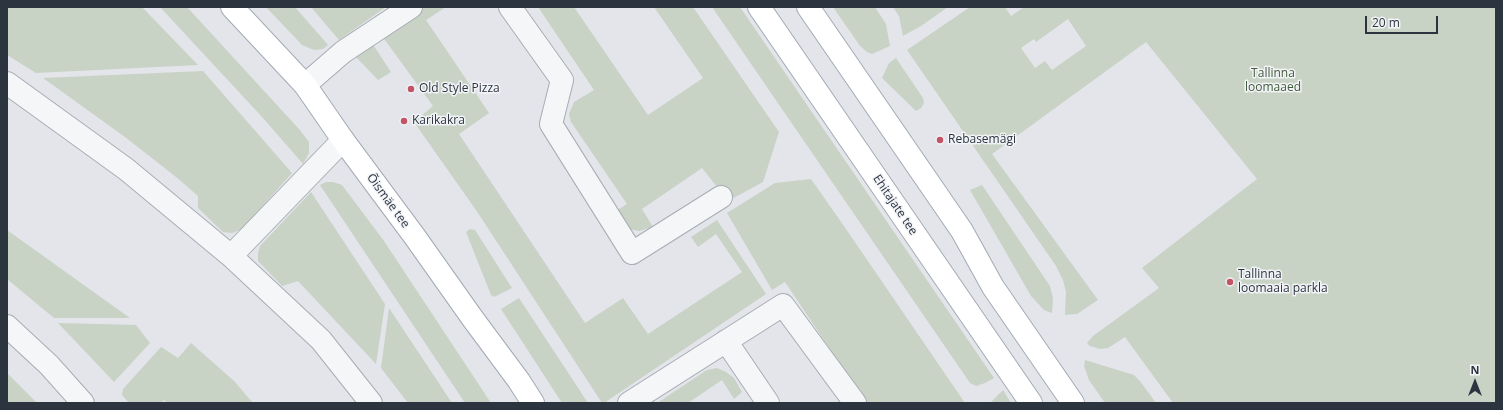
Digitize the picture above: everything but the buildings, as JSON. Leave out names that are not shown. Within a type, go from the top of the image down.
[{"type":"main road","name":"Õismäe tee","points":[[232,7],[305,85],[343,140],[519,381],[533,403]]},
{"type":"main road","name":"Ehitajate tee","points":[[759,7],[1030,403]]},
{"type":"main road","points":[[808,7],[962,231],[993,287],[1073,403]]},
{"type":"street","points":[[305,85],[343,52],[411,7]]},
{"type":"street","points":[[510,7],[562,80],[551,124],[632,253],[721,197]]},
{"type":"street","points":[[7,83],[126,169],[231,256],[321,340],[371,403]]},
{"type":"street","points":[[231,256],[343,140]]},
{"type":"street","points":[[629,403],[782,306],[855,403]]},
{"type":"street","points":[[7,326],[49,365],[83,403]]},
{"type":"street","points":[[726,341],[768,403]]},
{"type":"green space","points":[[7,7],[142,7],[198,65],[36,73],[7,55]]},
{"type":"green space","points":[[160,7],[187,7],[299,129],[309,142],[309,153],[303,164],[263,118]]},
{"type":"green space","points":[[266,7],[295,7],[328,45],[323,49],[314,50],[302,45]]},
{"type":"green space","points":[[311,7],[386,7],[339,40]]},
{"type":"green space","points":[[424,7],[446,7],[426,20],[489,113],[459,134],[585,323],[623,298],[648,334],[742,272],[716,234],[698,247],[691,237],[717,220],[766,294],[602,403],[478,213],[414,122],[433,106],[382,36]]},
{"type":"green space","points":[[538,7],[574,7],[648,115],[703,78],[654,7],[693,7],[779,132],[763,182],[728,201],[702,168],[642,209],[653,227],[639,231],[629,229],[614,212],[627,204],[571,122],[569,114],[574,102],[594,90]]},
{"type":"green space","points":[[712,7],[740,7],[994,378],[976,386],[970,383]]},
{"type":"green space","points":[[833,7],[875,7],[886,24],[890,46],[872,54],[867,52],[860,46]]},
{"type":"green space","points":[[893,7],[948,7],[921,26],[903,36],[899,16]]},
{"type":"green space","name":"Tallinna loomaaed","points":[[970,7],[1005,7],[1011,16],[1024,7],[1496,7],[1496,403],[1173,403],[1125,337],[1108,348],[1100,349],[1090,346],[1087,343],[1093,336],[1159,288],[1142,268],[1257,179],[1146,42],[992,154],[1098,300],[1077,314],[1065,315],[1066,292],[1063,280],[1056,266],[907,50]],"holes":[[[1068,19],[1086,46],[1052,70],[1045,61],[1035,68],[1021,48],[1034,39],[1036,42]]]},
{"type":"green space","points":[[372,43],[391,72],[378,80],[355,56]]},
{"type":"green space","points":[[896,58],[923,98],[924,103],[921,108],[916,111],[882,78],[889,63]]},
{"type":"green space","points":[[203,71],[292,173],[242,229],[232,233],[223,232],[198,208],[198,196],[176,177],[125,137],[43,78]]},
{"type":"green space","points":[[811,179],[965,403],[866,403],[785,282],[772,290],[727,213],[775,183]]},
{"type":"green space","points":[[326,182],[333,182],[342,185],[384,241],[491,403],[465,403],[320,185]]},
{"type":"green space","points":[[982,185],[1050,286],[1053,298],[1052,313],[1044,310],[1031,296],[970,190]]},
{"type":"green space","points":[[311,192],[385,304],[376,364],[298,281],[282,286],[258,261],[260,246]]},
{"type":"green space","points":[[470,229],[475,230],[512,288],[494,297],[491,295],[466,232]]},
{"type":"green space","points":[[7,230],[130,318],[54,318],[7,279]]},
{"type":"green space","points":[[519,298],[588,403],[562,403],[501,309]]},
{"type":"green space","points":[[389,308],[452,403],[408,403],[381,368]]},
{"type":"green space","points":[[58,323],[136,325],[150,343],[114,382]]},
{"type":"green space","points":[[191,343],[234,381],[253,403],[167,403],[164,400],[160,403],[129,403],[122,395],[123,389],[161,347],[178,358]]},
{"type":"green space","points":[[1085,360],[1134,375],[1156,403],[1105,403],[1089,380],[1084,366]]},
{"type":"green space","points":[[717,368],[734,378],[742,392],[734,399],[722,380],[688,403],[657,403],[707,370]]},
{"type":"green space","points":[[7,373],[37,403],[7,403]]},
{"type":"green space","points":[[1003,390],[1011,403],[990,403]]},
{"type":"place","name":"Old Style Pizza","points":[[411,89]]},
{"type":"place","name":"Karikakra","points":[[404,121]]},
{"type":"place","name":"Rebasemägi","points":[[940,140]]},
{"type":"place","name":"Tallinna loomaaia parkla","points":[[1230,282]]}]
